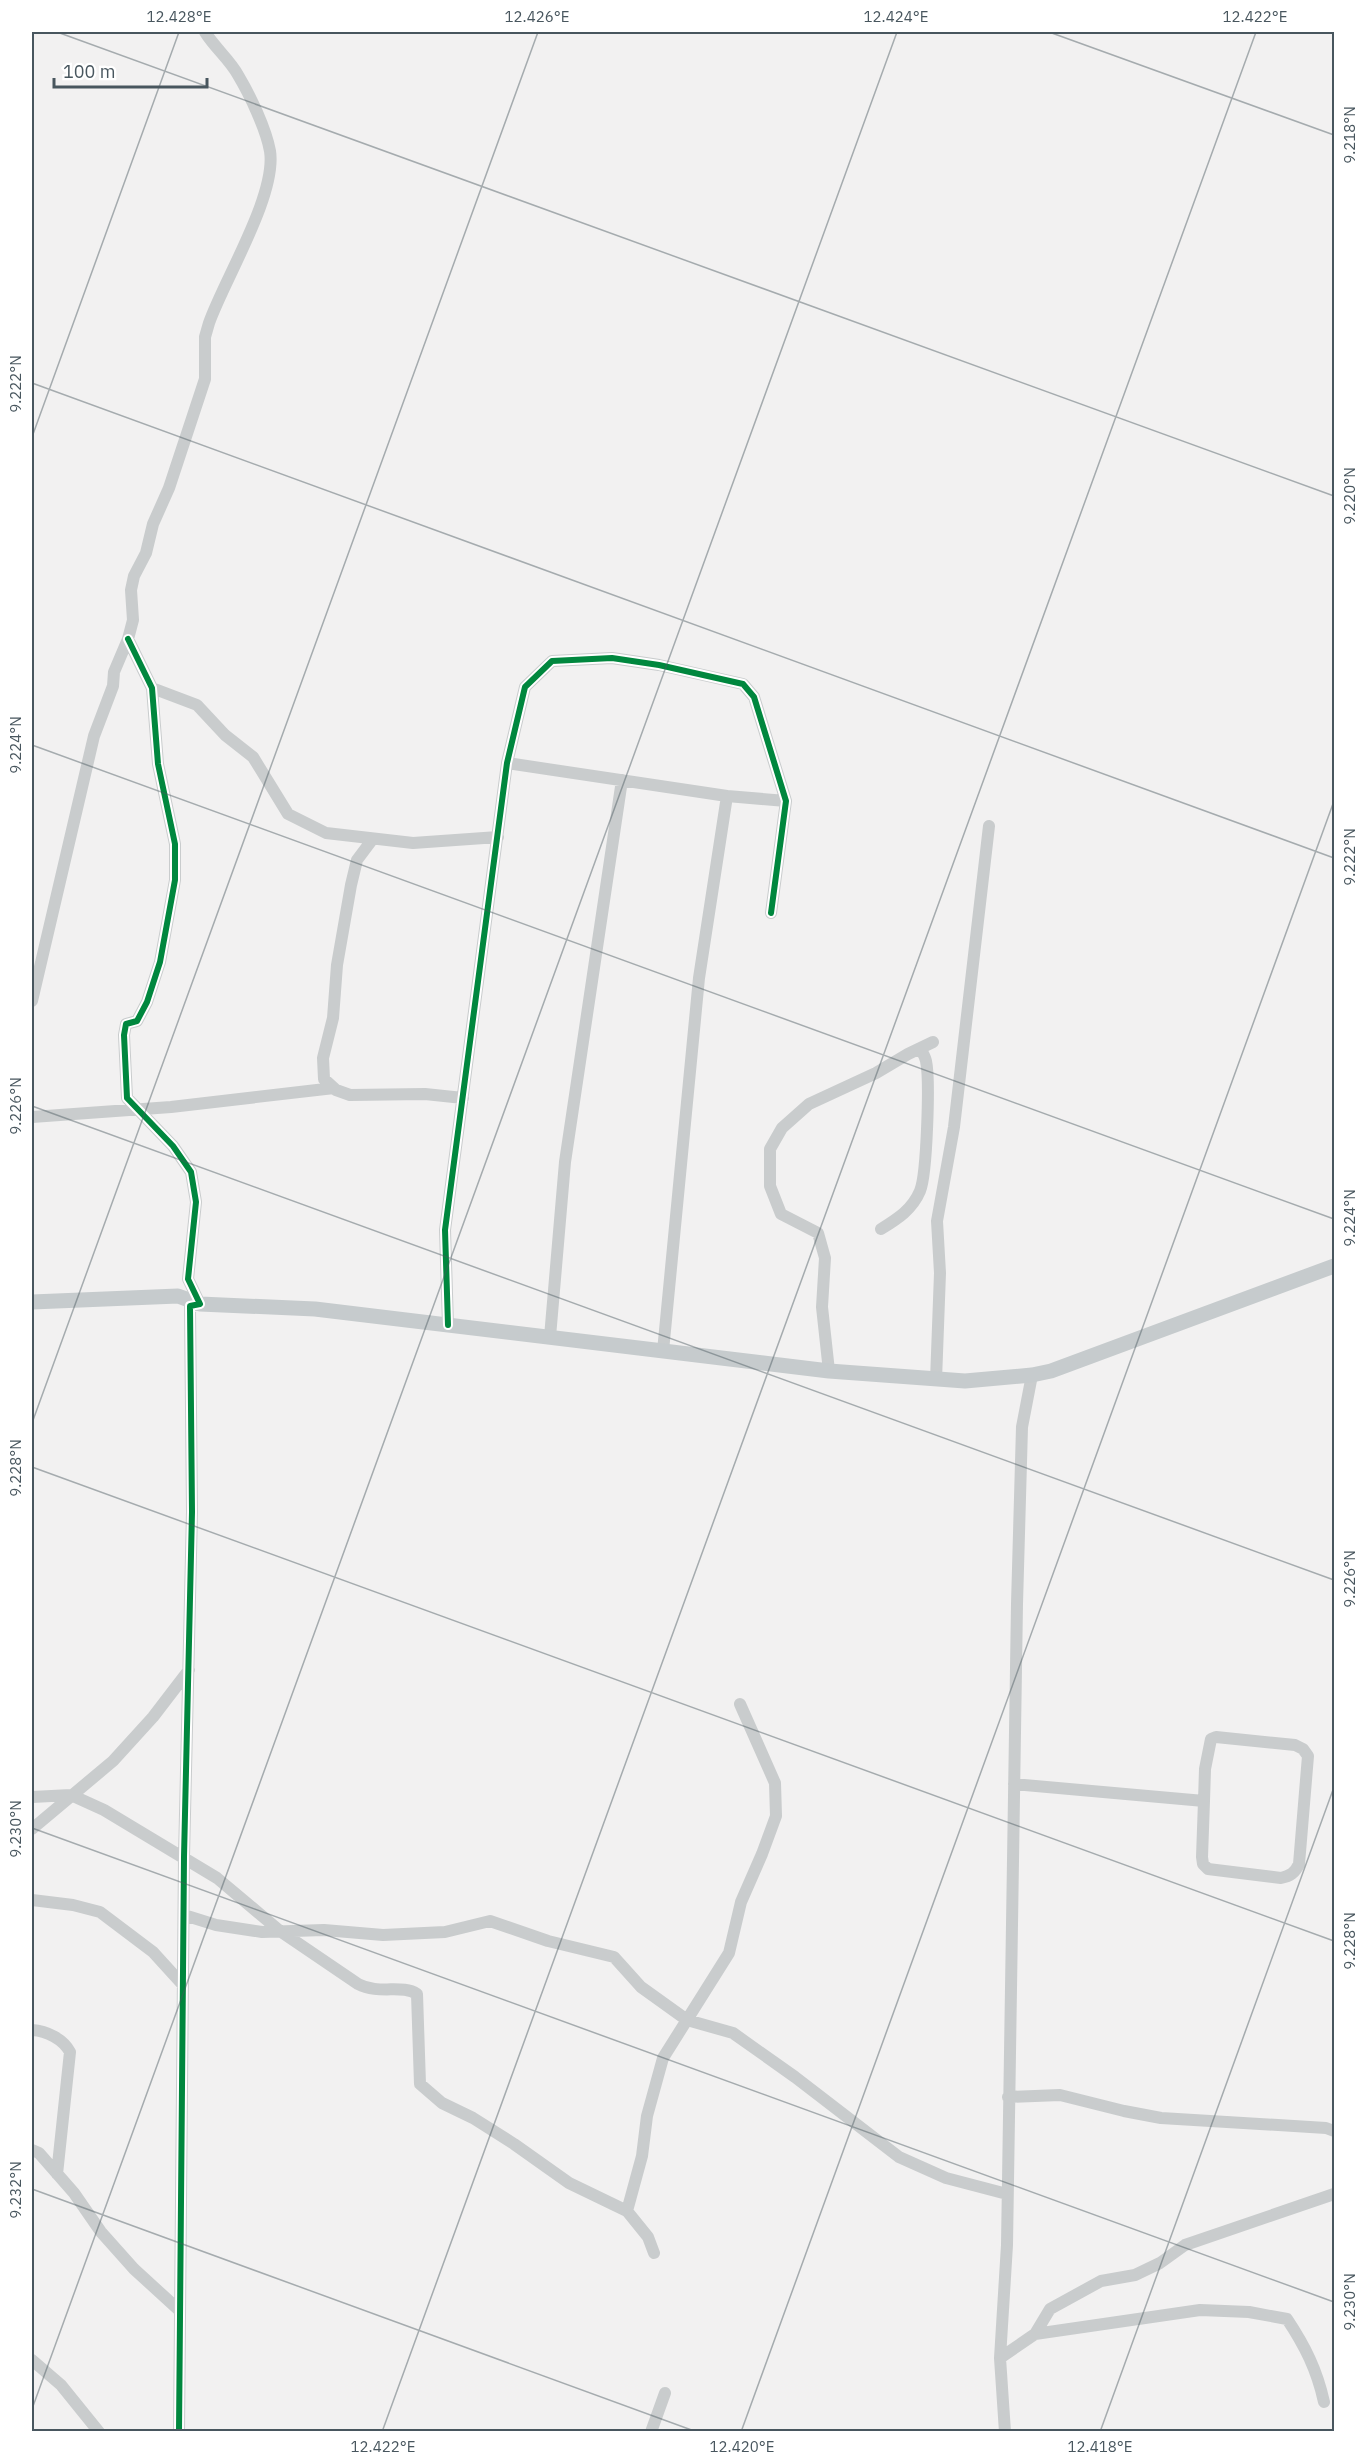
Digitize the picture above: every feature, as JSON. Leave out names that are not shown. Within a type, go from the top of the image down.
[{"type":"main road","points":[[32,1302],[178,1296],[200,1304],[315,1309],[830,1371],[965,1381],[1051,1371],[1335,1266]]},
{"type":"street","points":[[32,1000],[94,736],[113,686],[114,672],[128,639],[133,620],[131,590],[134,576],[146,553],[153,524],[169,488],[206,379],[206,337],[209,323],[251,227],[268,174],[270,153],[261,124],[238,74],[205,32]]},
{"type":"street","points":[[128,639],[152,688],[158,764],[175,844],[175,880],[160,962],[147,1002],[136,1021],[126,1024],[124,1035],[127,1098],[174,1146],[191,1172],[196,1202],[188,1280],[200,1304],[190,1306],[192,1512],[184,1857],[178,2432]]},
{"type":"street","points":[[448,1325],[445,1230],[507,764],[525,687],[552,661],[612,658],[659,664],[743,684],[754,697],[786,801],[771,913]]},
{"type":"street","points":[[152,688],[197,705],[225,735],[253,757],[288,814],[326,833],[413,843],[498,837]]},
{"type":"street","points":[[507,764],[727,796],[786,801]]},
{"type":"street","points":[[550,1337],[566,1162],[622,780]]},
{"type":"street","points":[[663,1351],[699,978],[727,796]]},
{"type":"street","points":[[936,1380],[940,1273],[937,1221],[954,1127],[989,826]]},
{"type":"street","points":[[372,840],[357,860],[337,965],[333,1018],[323,1058],[324,1079],[334,1088],[350,1095],[425,1094],[463,1098]]},
{"type":"street","points":[[830,1371],[822,1307],[825,1258],[818,1233],[781,1214],[770,1186],[770,1149],[782,1128],[809,1104],[876,1073],[933,1042]]},
{"type":"street","points":[[881,1229],[904,1215],[920,1191],[925,1162],[927,1089],[926,1060],[920,1048]]},
{"type":"street","points":[[32,1117],[140,1110],[334,1088]]},
{"type":"street","points":[[1005,2432],[1000,2358],[1007,2194],[1022,1427],[1032,1375]]},
{"type":"street","points":[[32,1829],[113,1761],[153,1717],[189,1670]]},
{"type":"street","points":[[627,2211],[642,2156],[647,2116],[663,2058],[729,1953],[741,1902],[776,1816],[775,1783],[740,1704]]},
{"type":"street","points":[[1216,1737],[1295,1745],[1303,1749],[1308,1756],[1299,1864],[1296,1870],[1290,1876],[1281,1878],[1208,1869],[1203,1864],[1202,1857],[1204,1801],[1205,1769],[1211,1739],[1216,1737]]},
{"type":"street","points":[[1014,1784],[1204,1801]]},
{"type":"street","points":[[32,1797],[71,1795],[104,1810],[217,1878],[280,1931],[370,1990],[411,1990],[417,1994],[420,2084],[442,2103],[473,2118],[569,2183],[627,2211],[648,2237],[654,2253]]},
{"type":"street","points":[[32,1900],[74,1905],[100,1912],[153,1952],[183,1985]]},
{"type":"street","points":[[184,1915],[216,1926],[262,1932],[324,1930],[383,1935],[445,1932],[490,1921],[548,1941],[614,1957],[641,1987],[687,2020],[733,2033],[795,2077],[899,2157],[946,2178],[1007,2194]]},
{"type":"street","points":[[32,2030],[39,2030],[65,2042],[70,2052],[57,2174]]},
{"type":"street","points":[[1008,2097],[1060,2095],[1161,2118],[1326,2128],[1335,2131]]},
{"type":"street","points":[[32,2150],[39,2153],[57,2174],[127,2262],[180,2312]]},
{"type":"street","points":[[1000,2358],[1035,2334],[1050,2308],[1101,2281],[1135,2275],[1160,2263],[1185,2245],[1335,2194]]},
{"type":"street","points":[[1035,2334],[1200,2310],[1249,2312],[1287,2319],[1306,2348],[1319,2378],[1324,2402]]},
{"type":"street","points":[[32,2360],[61,2385],[99,2432]]},
{"type":"street","points":[[651,2432],[664,2393]]},
{"type":"cycle path","points":[[128,639],[152,688],[158,764],[175,844],[175,880],[160,962],[147,1002],[137,1021],[126,1024],[124,1035],[127,1098],[173,1146],[191,1172],[196,1202],[188,1279],[200,1304],[190,1306],[192,1512],[184,1857],[179,2432]]},
{"type":"cycle path","points":[[448,1325],[445,1230],[507,763],[525,687],[552,661],[612,658],[659,665],[743,684],[754,697],[786,801],[771,913]]}]
